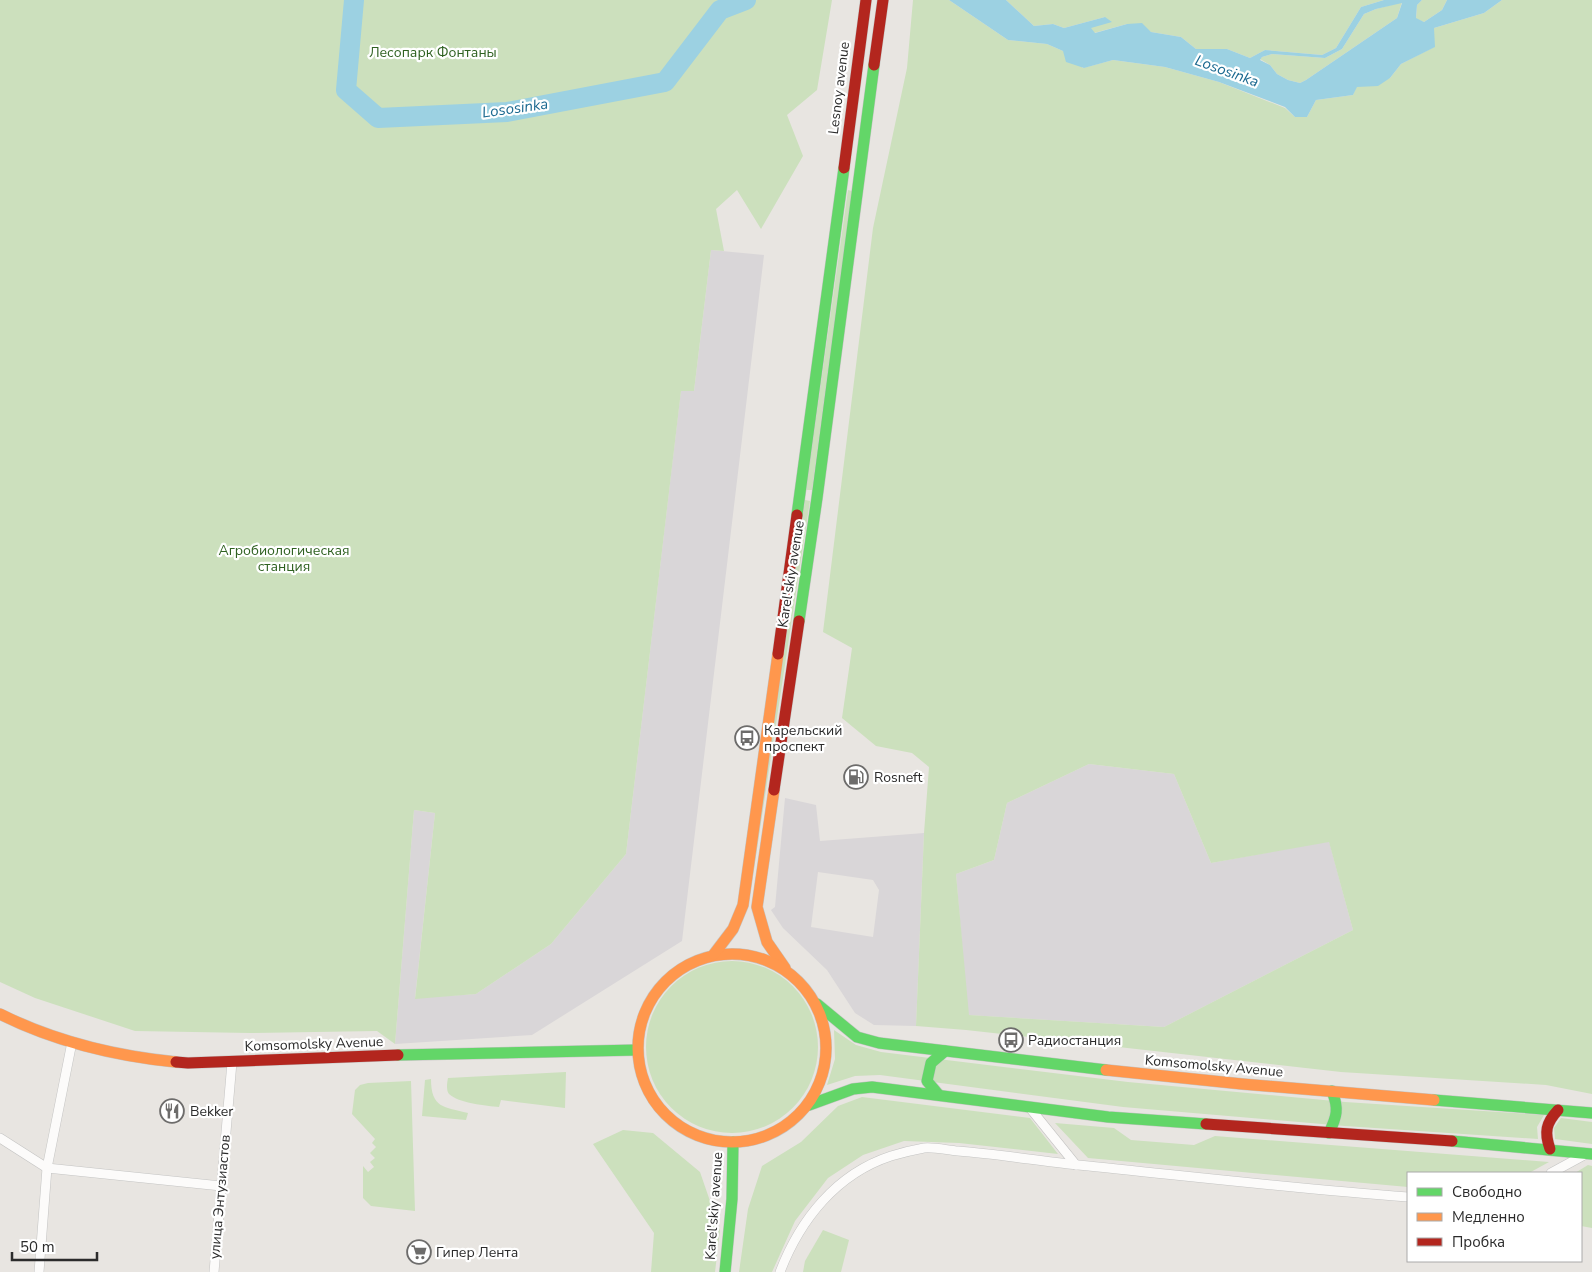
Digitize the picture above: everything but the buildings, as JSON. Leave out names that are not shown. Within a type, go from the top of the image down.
[{"type":"main road","name":"Lesnoy avenue","points":[[843,180],[866,0]]},
{"type":"main road","name":"Karel'skiy avenue","points":[[785,968],[768,942],[757,907],[817,498],[883,0]]},
{"type":"main road","name":"Karel'skiy avenue","points":[[714,954],[733,929],[743,905],[843,180]]},
{"type":"main road","points":[[800,496],[817,498]]},
{"type":"main road","points":[[739,953],[756,956],[785,968],[801,983],[817,1004],[826,1033],[820,1085],[809,1105],[794,1121],[783,1129],[759,1140],[733,1142],[706,1140],[680,1127],[653,1101],[644,1083],[638,1050],[642,1020],[649,1003],[658,989],[673,974],[688,964],[714,954],[739,953]]},
{"type":"main road","name":"Komsomolsky Avenue","points":[[817,1004],[857,1037],[879,1043],[1114,1071],[1592,1113]]},
{"type":"main road","name":"Komsomolsky Avenue","points":[[0,1014],[24,1026],[72,1042],[146,1059],[188,1063],[437,1054],[638,1050]]},
{"type":"main road","points":[[938,1094],[927,1081],[931,1063],[946,1051]]},
{"type":"main road","points":[[809,1105],[853,1089],[872,1087],[1108,1117],[1442,1140],[1589,1154]]},
{"type":"main road","points":[[1329,1133],[1338,1113],[1332,1091]]},
{"type":"main road","points":[[1550,1149],[1546,1139],[1546,1129],[1548,1120],[1558,1110]]},
{"type":"main road","name":"Karel'skiy avenue","points":[[724,1272],[732,1199],[733,1142]]},
{"type":"street","points":[[39,1272],[47,1168],[72,1042]]},
{"type":"street","name":"улица Энтузиастов","points":[[214,1272],[232,1062]]},
{"type":"street","points":[[1030,1107],[1076,1165]]},
{"type":"street","points":[[0,1138],[47,1168],[221,1186]]},
{"type":"street","points":[[780,1272],[793,1241],[827,1195],[846,1179],[868,1166],[891,1156],[925,1148],[1076,1165],[1407,1197]]},
{"type":"street","points":[[1553,1172],[1589,1154]]},
{"type":"shaded area","points":[[711,250],[764,255],[682,941],[532,1035],[395,1044],[414,810],[435,813],[415,998],[476,994],[551,944],[626,854],[681,390],[694,391]]},
{"type":"shaded area","points":[[1089,764],[1174,774],[1211,863],[1329,841],[1353,930],[1164,1027],[968,1015],[956,874],[994,860],[1007,803]]},
{"type":"shaded area","points":[[785,798],[816,805],[820,841],[924,833],[916,1026],[874,1025],[855,1013],[827,970],[783,928],[771,910],[775,907]],"holes":[[[818,872],[873,880],[879,890],[873,937],[811,927]]]},
{"type":"green space","name":"Агробиологическая станция","points":[[0,0],[832,0],[817,90],[787,115],[803,156],[761,229],[737,190],[716,209],[724,251],[711,250],[694,391],[681,391],[626,854],[551,944],[476,994],[415,999],[435,813],[414,810],[395,1044],[377,1031],[250,1033],[135,1031],[35,998],[0,982]]},
{"type":"green space","points":[[913,0],[949,0],[1008,40],[1047,44],[1063,51],[1083,68],[1113,60],[1165,67],[1219,82],[1285,108],[1295,117],[1307,117],[1316,100],[1353,95],[1356,87],[1390,78],[1401,64],[1434,47],[1434,28],[1484,13],[1502,0],[1592,0],[1592,1094],[1546,1085],[1341,1072],[916,1026],[924,833],[929,767],[912,753],[876,746],[842,718],[852,648],[823,632],[873,228],[907,68]],"holes":[[[1089,764],[1174,774],[1211,863],[1329,842],[1353,930],[1164,1027],[969,1015],[956,874],[994,860],[1007,803]]]},
{"type":"green space","points":[[1006,0],[1384,0],[1361,7],[1336,48],[1322,55],[1265,50],[1250,58],[1227,49],[1196,49],[1181,37],[1151,32],[1127,24],[1094,33],[1090,28],[1105,17],[1064,28],[1053,24],[1034,26]]},
{"type":"green space","points":[[1422,0],[1447,0],[1442,10],[1424,22],[1416,19],[1417,5]]},
{"type":"green space","points":[[1402,2],[1397,18],[1300,83],[1288,80],[1277,74],[1270,65],[1260,59],[1272,54],[1325,58],[1342,49],[1364,14]]},
{"type":"green space","points":[[848,190],[852,191],[812,490],[806,490]]},
{"type":"green space","points":[[805,500],[810,501],[749,901]]},
{"type":"green space","points":[[732,961],[749,963],[765,968],[793,986],[811,1014],[816,1030],[818,1047],[816,1064],[811,1080],[793,1108],[765,1126],[749,1131],[732,1133],[715,1131],[699,1126],[671,1108],[653,1080],[648,1064],[646,1047],[648,1030],[653,1014],[671,986],[699,968],[715,963]]},
{"type":"green space","points":[[834,1030],[856,1045],[881,1052],[1128,1082],[1345,1102],[1544,1115],[1537,1127],[1538,1139],[1345,1126],[1123,1107],[880,1075],[855,1076],[827,1085],[835,1059]]},
{"type":"green space","points":[[566,1072],[565,1108],[501,1100],[499,1107],[480,1105],[453,1097],[449,1094],[447,1088],[448,1078]]},
{"type":"green space","points":[[431,1079],[433,1096],[436,1101],[446,1107],[468,1113],[466,1120],[422,1116],[425,1080]]},
{"type":"green space","points":[[411,1081],[415,1211],[371,1206],[363,1198],[363,1166],[368,1172],[374,1167],[370,1162],[375,1158],[370,1153],[376,1147],[372,1143],[375,1139],[352,1114],[355,1090],[360,1085],[368,1083]]},
{"type":"green space","points":[[862,1097],[1030,1118],[1058,1154],[959,1143],[904,1141],[863,1155],[828,1178],[795,1221],[772,1272],[739,1272],[748,1209],[762,1166],[801,1142],[838,1106]]},
{"type":"green space","points":[[1561,1118],[1592,1122],[1592,1144],[1555,1139],[1554,1128]]},
{"type":"green space","points":[[1055,1123],[1114,1128],[1131,1140],[1194,1145],[1215,1136],[1549,1162],[1531,1172],[1407,1172],[1407,1187],[1088,1158]]},
{"type":"green space","points":[[623,1130],[653,1133],[700,1172],[720,1230],[715,1272],[651,1272],[654,1233],[593,1144]]},
{"type":"green space","points":[[1588,1165],[1592,1166],[1592,1228],[1582,1226],[1582,1172],[1577,1172]]},
{"type":"green space","points":[[823,1230],[849,1240],[841,1272],[803,1272],[805,1261]]},
{"type":"water","points":[[949,0],[1006,0],[1034,26],[1053,24],[1064,28],[1105,17],[1112,22],[1091,28],[1095,33],[1127,24],[1142,23],[1151,32],[1181,37],[1196,49],[1227,49],[1250,58],[1265,50],[1322,55],[1336,48],[1361,7],[1384,0],[1422,0],[1417,5],[1416,18],[1424,22],[1442,10],[1447,0],[1502,0],[1484,13],[1434,28],[1435,47],[1401,64],[1390,78],[1378,86],[1357,87],[1353,95],[1316,100],[1307,117],[1295,117],[1285,107],[1219,82],[1165,67],[1113,60],[1084,68],[1066,62],[1063,51],[1047,44],[1008,40]],"holes":[[[1402,3],[1397,18],[1300,83],[1288,80],[1277,74],[1270,65],[1260,60],[1262,57],[1272,54],[1325,58],[1342,49],[1364,14]]]},
{"type":"waterway","name":"Lososinka","points":[[354,0],[346,90],[378,118],[507,112],[665,82],[720,10],[746,0]]},
{"type":"traffic: fast","points":[[799,621],[874,65]]},
{"type":"traffic: fast","points":[[797,515],[844,168]]},
{"type":"traffic: fast","points":[[817,1004],[857,1037],[879,1043],[1106,1070]]},
{"type":"traffic: fast","points":[[398,1055],[637,1050]]},
{"type":"traffic: fast","points":[[938,1094],[927,1081],[931,1063],[945,1051]]},
{"type":"traffic: fast","points":[[809,1105],[853,1089],[872,1087],[1108,1117],[1206,1124]]},
{"type":"traffic: fast","points":[[1329,1133],[1336,1112],[1336,1103],[1332,1091]]},
{"type":"traffic: fast","points":[[1434,1100],[1592,1113]]},
{"type":"traffic: fast","points":[[1452,1141],[1592,1154]]},
{"type":"traffic: fast","points":[[725,1272],[732,1199],[733,1142]]},
{"type":"traffic: slow","points":[[714,954],[733,929],[743,905],[778,654]]},
{"type":"traffic: slow","points":[[774,790],[757,907],[767,942],[785,968]]},
{"type":"traffic: slow","points":[[741,954],[768,961],[799,981],[819,1012],[825,1030],[826,1048],[825,1066],[819,1084],[799,1115],[768,1135],[750,1141],[723,1142],[714,1141],[688,1131],[672,1121],[659,1108],[645,1084],[639,1066],[638,1039],[639,1030],[649,1004],[659,988],[672,975],[696,961],[714,955],[741,954]]},
{"type":"traffic: slow","points":[[0,1014],[42,1032],[86,1046],[131,1056],[176,1062]]},
{"type":"traffic: slow","points":[[1106,1070],[1242,1084],[1434,1100]]},
{"type":"traffic: jam","points":[[844,168],[866,0]]},
{"type":"traffic: jam","points":[[874,65],[883,0]]},
{"type":"traffic: jam","points":[[778,654],[797,515]]},
{"type":"traffic: jam","points":[[774,790],[799,621]]},
{"type":"traffic: jam","points":[[176,1062],[398,1055]]},
{"type":"traffic: jam","points":[[1550,1149],[1547,1128],[1558,1110]]},
{"type":"traffic: jam","points":[[1206,1124],[1452,1141]]},
{"type":"place","name":"Карельский проспект","points":[[747,738]]},
{"type":"place","name":"Rosneft","points":[[856,777]]},
{"type":"place","name":"Радиостанция","points":[[1011,1040]]},
{"type":"place","name":"Bekker","points":[[172,1111]]},
{"type":"place","name":"Гипер Лента","points":[[419,1252]]},
{"type":"park label","name":"Лесопарк Фонтаны","points":[[433,52]]}]
